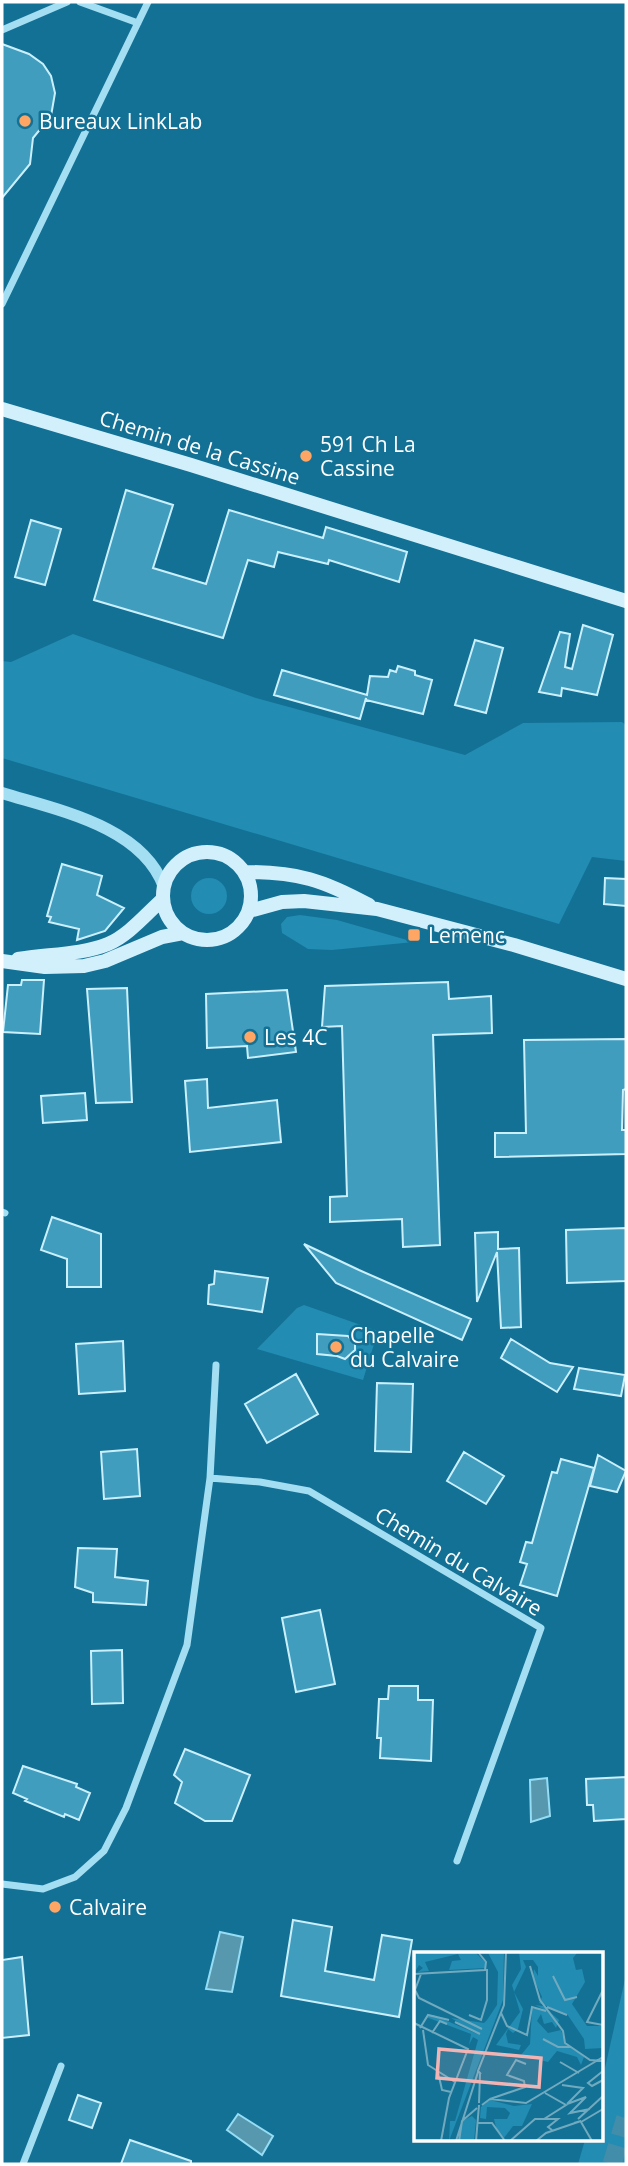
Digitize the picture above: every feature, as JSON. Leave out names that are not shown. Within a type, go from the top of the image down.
[{"type":"main road","name":"Chemin de la Cassine","points":[[2,409],[179,461],[626,601]]},
{"type":"main road","points":[[6,961],[80,951],[109,944],[128,931],[163,893],[170,871],[181,860],[195,852],[221,853],[231,857],[245,872],[251,884],[252,898],[241,926],[214,940],[198,939],[183,933],[166,913],[163,893]]},
{"type":"main road","points":[[245,872],[281,872],[307,877],[334,886],[377,909]]},
{"type":"main road","points":[[249,911],[282,902],[304,901],[377,909],[514,945],[626,979]]},
{"type":"main road","points":[[6,961],[45,967],[84,966],[105,961],[162,937],[183,933]]},
{"type":"street","points":[[2,30],[67,2]]},
{"type":"street","points":[[80,2],[138,23]]},
{"type":"street","points":[[2,304],[148,2]]},
{"type":"street","points":[[2,793],[72,814],[128,841],[147,856],[158,870],[163,893]]},
{"type":"street","points":[[2,1884],[43,1889],[75,1877],[104,1851],[127,1808],[187,1645],[210,1478],[216,1364]]},
{"type":"street","name":"Chemin du Calvaire","points":[[210,1478],[260,1482],[309,1491],[541,1628],[457,1861]]},
{"type":"street","points":[[23,2164],[61,2066]]},
{"type":"shaded area","points":[[73,634],[256,698],[465,755],[523,723],[622,722],[626,725],[626,861],[592,857],[559,924],[2,758],[2,661],[11,662]]},
{"type":"shaded area","points":[[209,878],[222,883],[227,896],[222,909],[209,914],[196,909],[191,896],[196,883]]},
{"type":"shaded area","points":[[300,915],[337,920],[414,942],[332,950],[308,949],[282,933],[281,924],[287,917]]},
{"type":"shaded area","points":[[304,1305],[378,1331],[363,1380],[257,1349],[297,1308]]},
{"type":"shaded area","points":[[547,1778],[550,1816],[531,1822],[530,1780]]},
{"type":"shaded area","points":[[220,1932],[243,1937],[232,1992],[206,1989]]},
{"type":"shaded area","points":[[626,1975],[626,2164],[578,2164],[584,2142],[604,2142],[604,2072]]},
{"type":"shaded area","points":[[238,2114],[273,2136],[262,2155],[227,2130]]},
{"type":"building","name":"Bureaux LinkLab","points":[[2,44],[29,54],[43,64],[51,76],[55,93],[51,116],[33,138],[30,164],[2,198]]},
{"type":"building","points":[[126,490],[173,505],[153,568],[206,584],[229,510],[323,538],[326,527],[407,552],[399,582],[329,560],[328,564],[278,552],[274,567],[248,560],[223,638],[94,600]]},
{"type":"building","points":[[31,520],[61,529],[45,585],[15,577]]},
{"type":"building","points":[[583,625],[613,635],[597,695],[562,688],[561,696],[539,692],[560,632],[570,634],[565,667],[572,669]]},
{"type":"building","points":[[475,640],[503,648],[486,713],[455,705]]},
{"type":"building","points":[[398,666],[432,680],[423,714],[366,698],[360,719],[274,695],[282,670],[367,695],[370,676],[388,677],[390,670],[396,672]]},
{"type":"building","points":[[62,864],[102,876],[97,895],[124,908],[105,931],[77,940],[79,929],[49,922],[51,917],[47,916]]},
{"type":"building","points":[[605,878],[626,879],[626,906],[604,904]]},
{"type":"building","points":[[22,980],[44,980],[40,1034],[3,1032],[8,985],[21,985]]},
{"type":"building","points":[[448,982],[449,999],[491,996],[492,1033],[433,1035],[440,1245],[403,1247],[402,1219],[330,1222],[330,1197],[347,1196],[342,1026],[322,1027],[325,986]]},
{"type":"building","points":[[127,988],[132,1102],[96,1103],[87,989]]},
{"type":"building","name":"Les 4C","points":[[287,990],[296,1052],[248,1058],[247,1046],[207,1048],[206,994]]},
{"type":"building","points":[[626,1039],[626,1089],[623,1090],[622,1130],[626,1130],[626,1154],[495,1157],[495,1133],[526,1133],[524,1040]]},
{"type":"building","points":[[207,1079],[208,1108],[277,1100],[281,1142],[190,1152],[185,1081]]},
{"type":"building","points":[[85,1093],[87,1120],[43,1123],[41,1096]]},
{"type":"building","points":[[52,1217],[101,1234],[101,1287],[67,1287],[67,1259],[41,1250]]},
{"type":"building","points":[[626,1228],[626,1281],[567,1283],[566,1230]]},
{"type":"building","points":[[498,1232],[498,1249],[519,1248],[521,1327],[501,1328],[497,1252],[477,1302],[475,1233]]},
{"type":"building","points":[[304,1244],[471,1319],[462,1340],[336,1283]]},
{"type":"building","points":[[215,1271],[268,1278],[262,1312],[208,1304],[209,1285],[214,1284]]},
{"type":"building","name":"Chapelle du Calvaire","points":[[317,1334],[348,1336],[355,1344],[355,1350],[345,1359],[317,1354]]},
{"type":"building","points":[[511,1339],[550,1363],[573,1367],[557,1392],[501,1358]]},
{"type":"building","points":[[123,1341],[125,1391],[79,1394],[76,1344]]},
{"type":"building","points":[[579,1368],[625,1375],[621,1396],[574,1389]]},
{"type":"building","points":[[296,1374],[318,1414],[267,1443],[245,1404]]},
{"type":"building","points":[[377,1383],[413,1384],[411,1452],[375,1451]]},
{"type":"building","points":[[137,1449],[140,1496],[104,1499],[101,1452]]},
{"type":"building","points":[[464,1452],[504,1476],[486,1504],[447,1481]]},
{"type":"building","points":[[598,1455],[626,1471],[617,1492],[590,1486]]},
{"type":"building","points":[[561,1459],[594,1468],[557,1596],[520,1585],[527,1564],[520,1562],[526,1542],[532,1543],[552,1472],[557,1473]]},
{"type":"building","points":[[78,1548],[117,1549],[115,1577],[148,1581],[146,1605],[93,1602],[93,1593],[75,1587]]},
{"type":"building","points":[[320,1610],[335,1684],[296,1692],[282,1618]]},
{"type":"building","points":[[122,1650],[123,1703],[92,1704],[91,1651]]},
{"type":"building","points":[[389,1686],[418,1686],[418,1700],[433,1700],[431,1761],[380,1758],[381,1738],[377,1738],[379,1699],[388,1699]]},
{"type":"building","points":[[185,1749],[250,1775],[232,1821],[205,1821],[175,1803],[182,1782],[174,1775]]},
{"type":"building","points":[[23,1766],[77,1784],[76,1787],[90,1793],[79,1820],[65,1814],[64,1817],[25,1801],[27,1799],[13,1793]]},
{"type":"building","points":[[626,1777],[626,1819],[594,1821],[593,1805],[587,1805],[586,1779]]},
{"type":"building","points":[[293,1920],[332,1927],[325,1971],[374,1980],[382,1935],[412,1940],[399,2017],[281,1996]]},
{"type":"building","points":[[22,1957],[29,2035],[2,2038],[2,1960]]},
{"type":"building","points":[[78,2095],[101,2103],[92,2128],[69,2120]]},
{"type":"building","points":[[130,2140],[191,2161],[191,2164],[121,2164]]},
{"type":"tunnel","points":[[612,2164],[626,2117]]},
{"type":"place","name":"Bureaux LinkLab","points":[[25,121]]},
{"type":"place","name":"591 Ch La Cassine","points":[[306,456]]},
{"type":"place","name":"Lemenc","points":[[414,935]]},
{"type":"place","name":"Les 4C","points":[[250,1037]]},
{"type":"place","name":"Chapelle du Calvaire","points":[[336,1347]]},
{"type":"place","name":"Calvaire","points":[[55,1907]]}]
